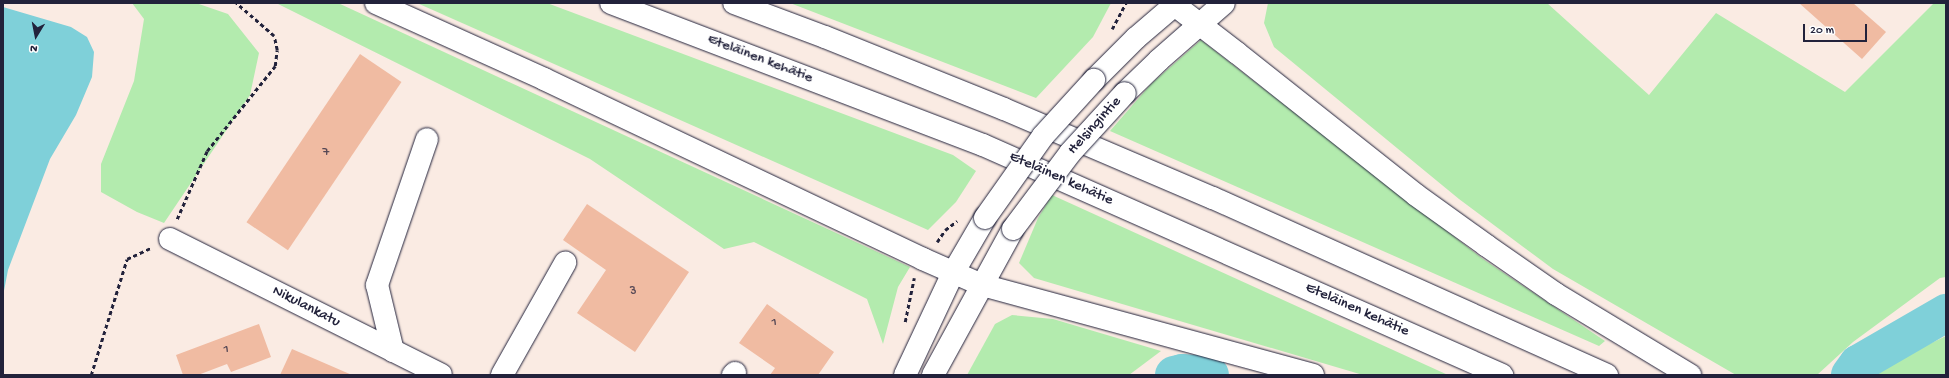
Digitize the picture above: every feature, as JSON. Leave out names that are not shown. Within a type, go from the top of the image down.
[{"type":"main road","points":[[376,3],[551,83],[923,259],[982,285],[1313,375]]},
{"type":"main road","name":"Eteläinen kehätie","points":[[611,3],[983,145],[1502,375]]},
{"type":"main road","points":[[734,3],[825,37],[1025,118],[1220,201],[1607,375]]},
{"type":"main road","name":"Helsingintie","points":[[933,375],[1013,229],[1070,153],[1125,93],[1224,3]]},
{"type":"main road","points":[[1174,4],[1199,25],[1238,52],[1416,194],[1487,246],[1556,294],[1690,375]]},
{"type":"main road","name":"Helsingintie","points":[[906,375],[953,272],[985,218],[1043,136],[1094,80],[1136,38],[1174,4]]},
{"type":"main road","points":[[393,351],[377,285],[428,139]]},
{"type":"main road","name":"Nikulankatu","points":[[170,239],[441,375]]},
{"type":"main road","points":[[502,375],[565,263]]},
{"type":"path","points":[[91,375],[127,259],[170,239],[181,206],[207,151],[274,66],[277,50],[274,36],[236,3]]},
{"type":"path","points":[[903,329],[912,282],[923,259],[945,230],[962,216]]},
{"type":"green space","points":[[132,3],[196,3],[228,14],[259,53],[250,95],[164,223],[137,212],[101,192],[101,164],[134,81],[144,19]]},
{"type":"green space","points":[[276,3],[338,3],[910,267],[898,287],[883,344],[867,299],[754,242],[724,249],[590,159]]},
{"type":"green space","points":[[417,3],[547,3],[953,155],[976,171],[956,202],[928,230]]},
{"type":"green space","points":[[790,3],[1111,3],[1093,37],[1036,98]]},
{"type":"green space","points":[[1268,3],[1547,3],[1649,95],[1716,13],[1845,92],[1934,3],[1946,3],[1946,277],[1940,278],[1853,342],[1817,375],[1736,375],[1553,269],[1459,199],[1274,47],[1264,23]]},
{"type":"green space","points":[[1201,40],[1483,259],[1605,341],[1599,346],[1110,131],[1151,84]]},
{"type":"green space","points":[[1052,195],[1448,375],[1363,375],[1034,278],[1019,263],[1038,218]]},
{"type":"green space","points":[[1012,315],[1053,319],[1161,351],[1129,375],[967,375],[995,324]]},
{"type":"green space","points":[[1946,336],[1946,375],[1870,375],[1875,370]]},
{"type":"water","points":[[3,7],[71,27],[87,37],[94,52],[92,77],[76,115],[50,159],[8,270],[3,296]]},
{"type":"building","points":[[1799,3],[1853,3],[1886,32],[1862,59]]},
{"type":"building","points":[[360,54],[401,82],[288,250],[246,222]]},
{"type":"building","points":[[587,204],[689,272],[635,352],[577,313],[606,270],[563,240]]},
{"type":"building","points":[[767,304],[834,352],[818,375],[770,375],[775,368],[739,343]]},
{"type":"building","points":[[259,324],[271,357],[231,372],[227,364],[198,375],[183,375],[176,355]]},
{"type":"building","points":[[292,349],[352,375],[280,375]]},
{"type":"waterway","points":[[1850,375],[1858,364],[1946,313]]},
{"type":"waterway","points":[[1174,375],[1182,373],[1210,375]]}]
